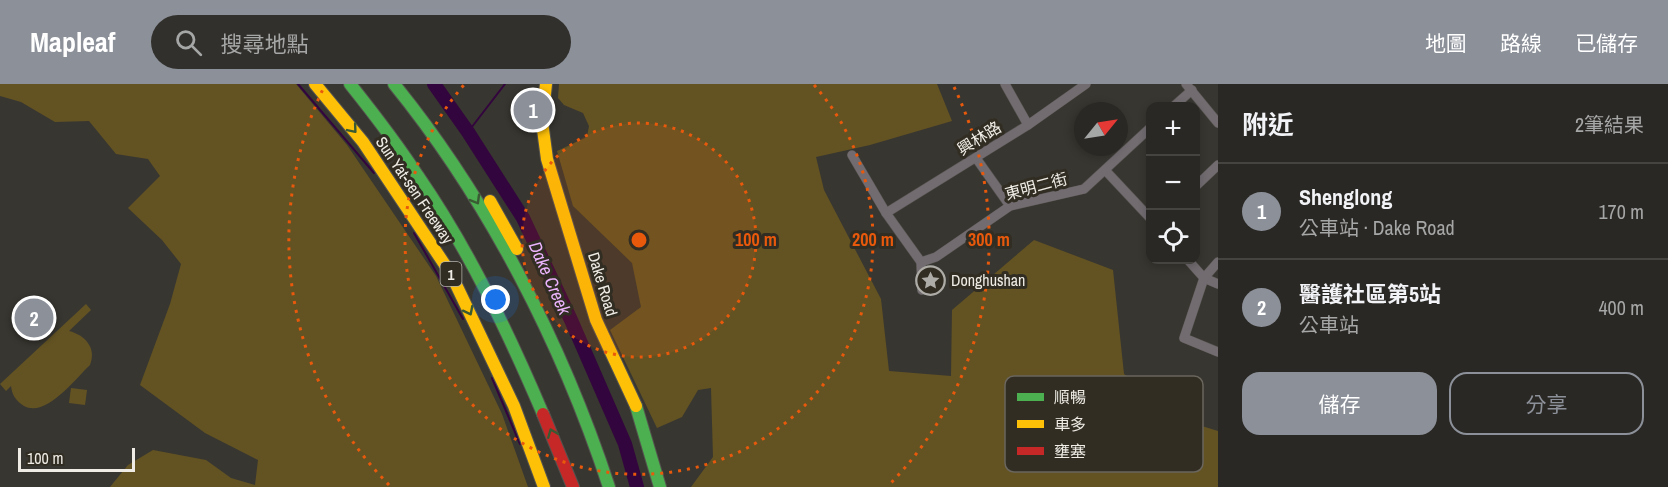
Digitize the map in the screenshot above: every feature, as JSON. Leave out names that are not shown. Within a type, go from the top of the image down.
[{"type":"main road","name":"Sun Yat-sen Freeway","points":[[315,84],[363,142],[451,274],[514,406],[544,487]]},
{"type":"main road","name":"Sun Yat-sen Freeway","points":[[350,84],[380,120],[414,168],[467,252],[535,393],[573,487]]},
{"type":"main road","points":[[394,84],[466,182],[517,272],[564,368],[609,487]]},
{"type":"main road","points":[[407,84],[475,176],[509,235],[570,361],[619,487]]},
{"type":"main road","name":"Dake Road","points":[[546,84],[541,111],[543,142],[547,159],[596,320],[636,406],[660,487]]},
{"type":"street","points":[[1005,84],[1028,125]]},
{"type":"street","name":"興林路","points":[[886,213],[1028,125],[1086,84]]},
{"type":"street","points":[[1177,102],[1189,87],[1218,123]]},
{"type":"street","name":"東明二街","points":[[921,262],[936,257],[1010,206],[1084,189],[1146,132]]},
{"type":"street","points":[[852,155],[886,213],[921,262],[922,290]]},
{"type":"street","points":[[976,158],[1010,206]]},
{"type":"street","points":[[1200,182],[1218,165]]},
{"type":"street","points":[[1105,170],[1146,214]]},
{"type":"street","points":[[1218,262],[1204,278],[1184,338],[1218,352]]},
{"type":"street","points":[[1192,264],[1204,278],[1218,284]]},
{"type":"shaded area","points":[[0,84],[296,84],[347,145],[436,276],[502,414],[528,487],[110,487],[128,465],[153,450],[206,460],[231,478],[255,485],[258,460],[205,433],[140,385],[170,304],[181,264],[162,240],[128,208],[160,176],[148,159],[116,154],[89,121],[55,122],[21,102],[0,96]]},
{"type":"shaded area","points":[[559,84],[937,84],[952,121],[870,145],[816,157],[824,190],[881,299],[889,371],[951,376],[952,310],[1034,240],[1113,270],[1124,374],[1126,376],[1005,376],[1005,472],[1203,472],[1203,426],[1218,431],[1218,487],[691,487],[713,457],[711,388],[698,390],[682,417],[657,428],[610,330],[641,307],[632,263],[573,206],[557,151],[587,137],[589,126],[583,113],[564,105],[558,98]]},
{"type":"shaded area","points":[[86,304],[91,310],[69,331],[88,343],[92,353],[90,365],[51,402],[41,407],[24,406],[15,397],[11,386],[6,391],[0,384]]},
{"type":"shaded area","points":[[71,388],[87,390],[85,405],[69,403]]},
{"type":"waterway","points":[[298,84],[374,173]]},
{"type":"waterway","name":"Dake Creek","points":[[434,84],[523,218],[625,444],[637,487]]},
{"type":"waterway","points":[[468,132],[505,84]]},
{"type":"waterway","points":[[414,233],[463,319]]},
{"type":"waterway","points":[[492,378],[520,444]]},
{"type":"traffic: fast","points":[[350,84],[402,152],[437,204],[471,262],[502,322],[543,414]]},
{"type":"traffic: fast","points":[[394,84],[429,129],[461,176],[520,276],[569,380],[609,487]]},
{"type":"traffic: fast","points":[[636,406],[660,487]]},
{"type":"traffic: slow","points":[[315,84],[363,142],[451,274],[514,406],[544,487]]},
{"type":"traffic: slow","points":[[546,84],[542,122],[547,159],[596,320],[636,406]]},
{"type":"traffic: slow","points":[[490,201],[517,249]]},
{"type":"traffic: jam","points":[[543,414],[573,487]]},
{"type":"place","name":"Shenglong","points":[[533,110]]},
{"type":"place","name":"Donghushan","points":[[930,280]]},
{"type":"place","name":"醫護社區第5站","points":[[34,318]]}]
